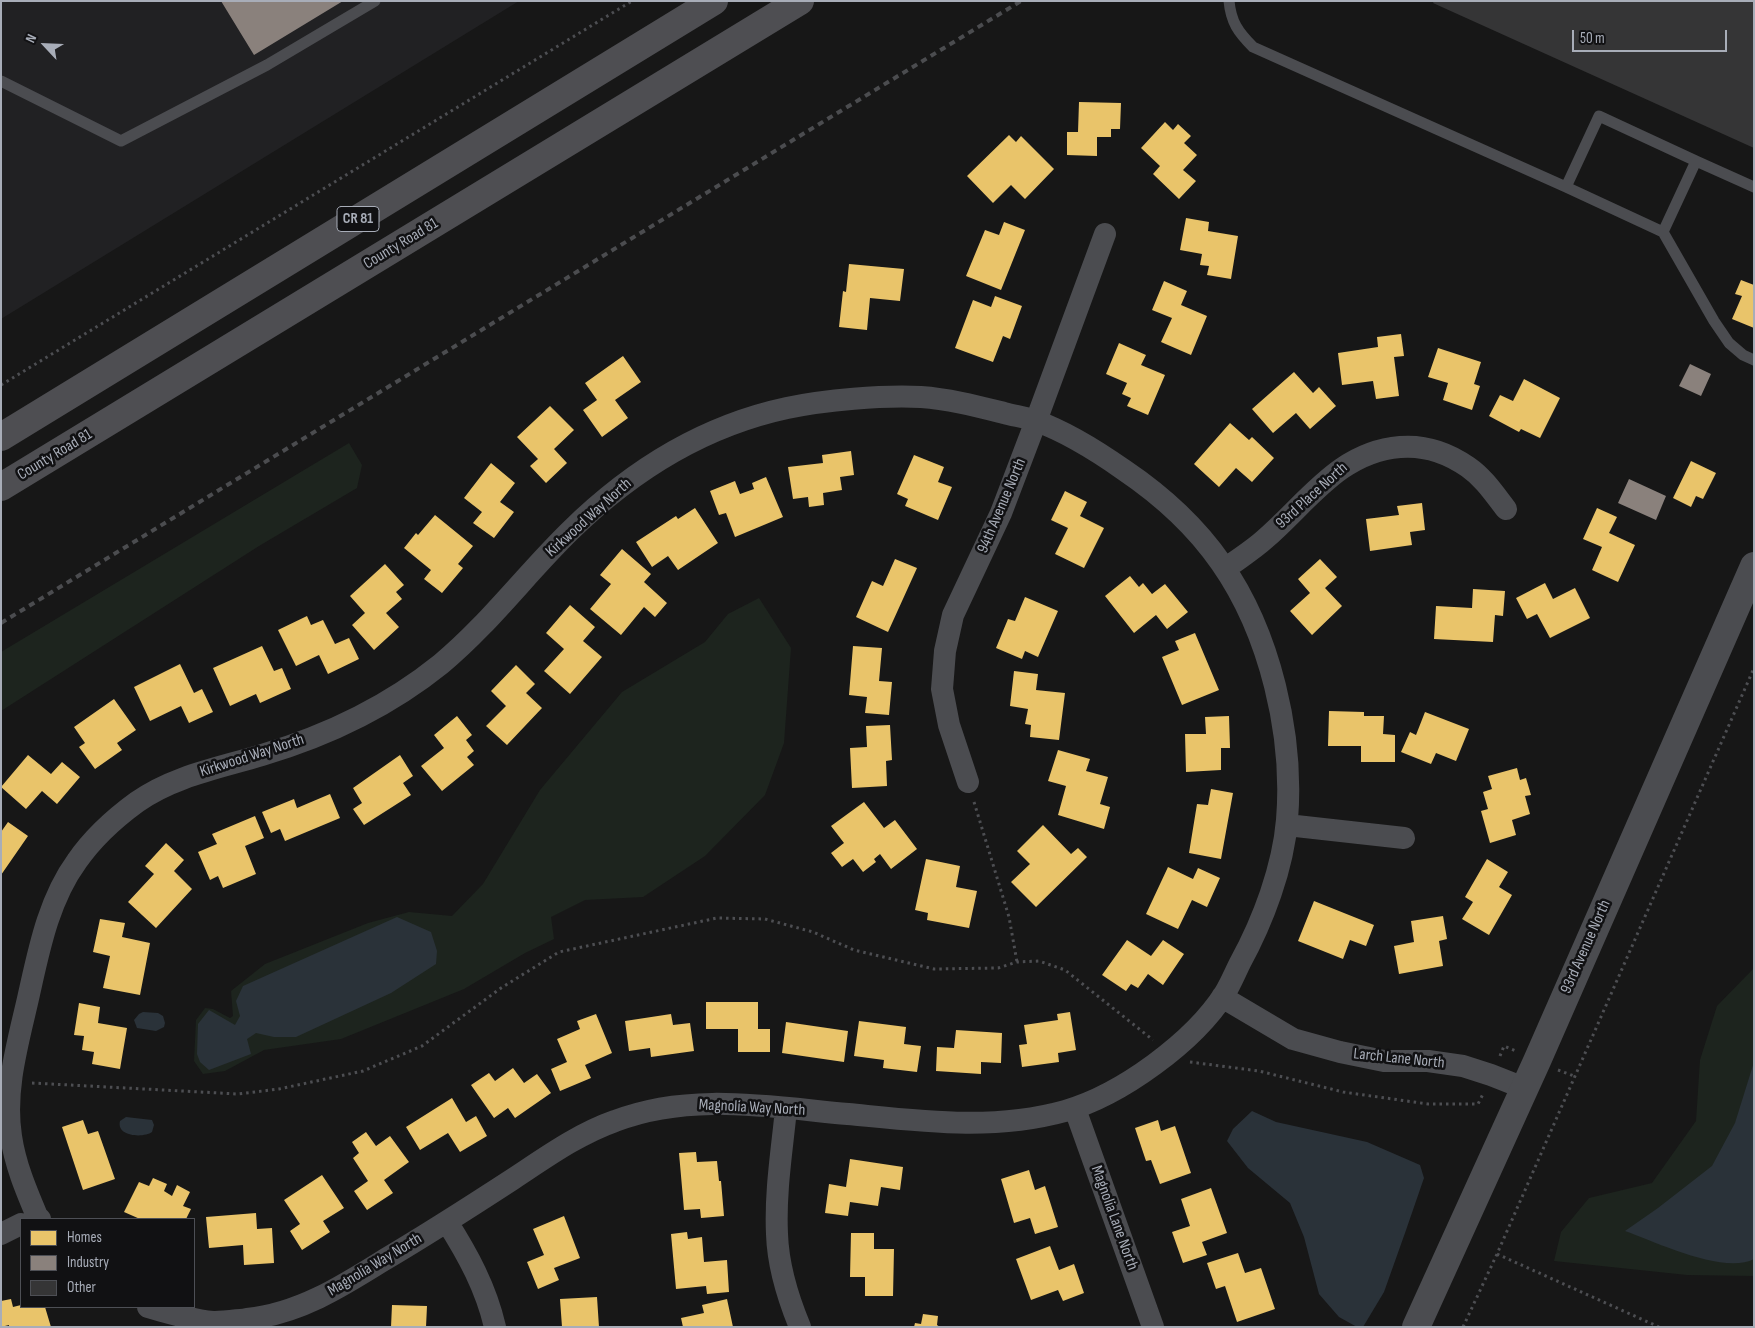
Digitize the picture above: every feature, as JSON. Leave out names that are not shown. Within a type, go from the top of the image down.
[{"type":"highway","name":"CR 81","points":[[1,437],[714,1]]},
{"type":"highway","name":"County Road 81","points":[[1,487],[800,1]]},
{"type":"street","name":"94th Avenue North","points":[[968,782],[949,725],[942,689],[945,652],[953,616],[1001,512],[1105,234]]},
{"type":"street","name":"Kirkwood Way North","points":[[31,1218],[11,1141],[9,1115],[11,1083],[17,1048],[41,942],[55,900],[74,864],[101,832],[135,804],[165,786],[207,770],[272,752],[334,729],[390,700],[442,663],[489,619],[570,531],[617,488],[671,452],[728,425],[789,408],[854,399],[917,397],[963,403],[1036,421],[1102,454],[1143,483],[1184,520],[1225,569],[1249,613],[1270,666],[1283,721],[1287,776],[1287,825],[1273,886],[1253,940],[1222,997]]},
{"type":"street","name":"93rd Place North","points":[[1225,569],[1264,540],[1330,476],[1354,459],[1384,448],[1414,446],[1443,453],[1468,467],[1482,479],[1506,510]]},
{"type":"street","name":"93rd Avenue North","points":[[1416,1327],[1524,1088],[1754,566]]},
{"type":"street","points":[[1287,825],[1404,838]]},
{"type":"street","name":"Larch Lane North","points":[[1222,997],[1293,1039],[1340,1052],[1384,1060],[1428,1061],[1463,1066],[1524,1088]]},
{"type":"street","name":"Magnolia Way North","points":[[152,1308],[214,1324],[262,1318],[304,1306],[343,1286],[447,1222],[572,1141],[613,1121],[658,1108],[703,1103],[945,1124],[991,1123],[1039,1117],[1074,1109],[1126,1083],[1163,1058],[1199,1026],[1222,997]]},
{"type":"street","points":[[786,1109],[777,1189],[777,1236],[784,1280],[800,1327]]},
{"type":"street","name":"Magnolia Lane North","points":[[1074,1109],[1153,1327]]},
{"type":"street","points":[[447,1222],[468,1255],[488,1301],[495,1327]]},
{"type":"street","points":[[1,1234],[20,1225]]},
{"type":"lane","points":[[1,81],[122,141],[267,65],[375,1]]},
{"type":"lane","points":[[1229,1],[1230,14],[1239,33],[1253,47],[1566,186],[1663,232],[1714,321],[1729,343],[1743,355],[1754,360]]},
{"type":"lane","points":[[1566,186],[1599,116],[1754,187]]},
{"type":"lane","points":[[1663,232],[1696,160]]},
{"type":"path","points":[[1,386],[632,1]]},
{"type":"path","points":[[1463,1327],[1497,1254],[1754,668]]},
{"type":"path","points":[[968,782],[1009,917],[1017,962]]},
{"type":"path","points":[[26,1083],[238,1094],[279,1089],[363,1071],[422,1046],[501,988],[559,952],[718,918],[765,919],[813,932],[854,950],[934,969],[998,968],[1017,962],[1039,961],[1065,970],[1155,1042]]},
{"type":"path","points":[[1187,1062],[1260,1071],[1343,1092],[1428,1104],[1478,1104]]},
{"type":"path","points":[[1497,1254],[1659,1327]]},
{"type":"shaded area","points":[[1,1],[519,1],[1,319]]},
{"type":"shaded area","points":[[349,443],[362,465],[357,488],[259,546],[1,711],[1,652]]},
{"type":"shaded area","points":[[759,598],[791,648],[784,743],[765,795],[705,856],[643,897],[585,900],[551,917],[554,939],[525,953],[464,989],[341,1039],[264,1050],[225,1071],[203,1074],[194,1061],[196,1020],[205,1008],[213,1009],[230,1018],[233,1016],[231,991],[265,964],[368,923],[409,912],[452,916],[483,884],[540,790],[622,692],[705,642],[728,614]]},
{"type":"shaded area","points":[[397,917],[431,932],[437,951],[436,964],[391,993],[296,1037],[274,1037],[256,1033],[247,1039],[251,1054],[209,1070],[200,1062],[197,1054],[198,1024],[209,1010],[235,1025],[240,1016],[236,1001],[243,986]]},
{"type":"shaded area","points":[[1754,968],[1754,1276],[1687,1275],[1554,1261],[1561,1232],[1589,1198],[1652,1183],[1696,1121],[1700,1060],[1717,1006]]},
{"type":"shaded area","points":[[143,1012],[158,1013],[163,1016],[164,1027],[156,1031],[137,1028],[134,1020]]},
{"type":"shaded area","points":[[1754,1062],[1754,1259],[1741,1263],[1708,1260],[1625,1231],[1712,1166],[1735,1123]]},
{"type":"shaded area","points":[[1252,1111],[1276,1122],[1367,1142],[1420,1165],[1424,1178],[1405,1233],[1384,1292],[1363,1327],[1357,1327],[1339,1317],[1319,1294],[1304,1237],[1290,1203],[1248,1168],[1227,1141],[1233,1129]]},
{"type":"shaded area","points":[[126,1117],[152,1120],[154,1125],[152,1132],[143,1135],[126,1133],[120,1126],[120,1121]]},
{"type":"building: Homes","points":[[1079,102],[1121,103],[1120,129],[1111,129],[1111,137],[1097,137],[1097,156],[1067,155],[1067,132],[1078,132]]},
{"type":"building: Homes","points":[[1165,122],[1173,130],[1178,124],[1191,136],[1184,143],[1197,155],[1183,170],[1196,181],[1179,199],[1153,174],[1160,166],[1141,148]]},
{"type":"building: Homes","points":[[1009,135],[1016,142],[1021,136],[1054,169],[1025,199],[1011,185],[993,203],[967,176]]},
{"type":"building: Homes","points":[[1186,218],[1209,222],[1208,231],[1238,236],[1231,279],[1207,275],[1209,266],[1200,265],[1202,254],[1180,250]]},
{"type":"building: Homes","points":[[1004,222],[1025,230],[1001,290],[966,276],[985,230],[999,235]]},
{"type":"building: Homes","points":[[849,264],[904,269],[900,301],[870,298],[867,330],[839,327],[843,291],[846,292]]},
{"type":"building: Homes","points":[[1741,280],[1754,285],[1754,328],[1732,319],[1742,296],[1735,294]]},
{"type":"building: Homes","points":[[1164,281],[1187,291],[1181,305],[1207,316],[1191,355],[1161,342],[1172,318],[1152,310]]},
{"type":"building: Homes","points":[[995,296],[1022,306],[1010,339],[1003,336],[993,362],[955,348],[973,300],[991,307]]},
{"type":"building: Homes","points":[[1401,334],[1404,356],[1394,357],[1399,396],[1376,399],[1373,381],[1342,385],[1338,353],[1378,347],[1377,337]]},
{"type":"building: Homes","points":[[1119,343],[1146,355],[1141,365],[1165,375],[1148,415],[1127,406],[1131,398],[1122,394],[1127,383],[1106,374]]},
{"type":"building: Homes","points":[[1438,348],[1481,362],[1474,384],[1480,386],[1472,410],[1443,400],[1448,383],[1428,377]]},
{"type":"building: Homes","points":[[623,356],[641,382],[615,400],[628,418],[602,437],[583,410],[597,400],[585,383]]},
{"type":"building: Homes","points":[[1294,372],[1313,393],[1319,387],[1336,406],[1310,429],[1296,413],[1273,433],[1252,409]]},
{"type":"building: Homes","points":[[1524,379],[1560,398],[1540,438],[1521,429],[1519,432],[1489,416],[1500,395],[1513,401]]},
{"type":"building: Homes","points":[[550,406],[574,430],[554,449],[567,463],[546,483],[530,466],[538,459],[517,437]]},
{"type":"building: Homes","points":[[1230,423],[1249,440],[1252,437],[1274,458],[1252,482],[1236,468],[1219,487],[1194,464]]},
{"type":"building: Homes","points":[[851,451],[854,475],[840,477],[842,490],[823,493],[824,505],[809,507],[808,497],[793,499],[788,467],[823,463],[822,455]]},
{"type":"building: Homes","points":[[914,455],[944,467],[938,482],[952,487],[938,520],[905,506],[908,499],[897,494]]},
{"type":"building: Homes","points":[[1691,461],[1716,473],[1703,499],[1696,496],[1691,507],[1673,498]]},
{"type":"building: Homes","points":[[491,463],[515,483],[500,502],[514,512],[494,538],[473,523],[482,512],[464,498]]},
{"type":"building: Homes","points":[[766,477],[783,517],[735,537],[726,513],[719,515],[710,491],[735,481],[740,494],[754,489],[752,483]]},
{"type":"building: Homes","points":[[1065,491],[1087,502],[1080,516],[1104,528],[1084,568],[1055,554],[1068,528],[1051,520]]},
{"type":"building: Homes","points":[[1422,503],[1425,530],[1410,532],[1412,545],[1370,551],[1366,519],[1399,515],[1397,506]]},
{"type":"building: Homes","points":[[695,508],[718,543],[678,570],[668,556],[652,567],[636,542],[676,516],[678,519]]},
{"type":"building: Homes","points":[[1597,508],[1617,517],[1609,533],[1635,545],[1618,582],[1592,570],[1602,547],[1583,539]]},
{"type":"building: Homes","points":[[435,515],[473,546],[458,564],[463,568],[442,593],[424,579],[431,570],[404,548],[416,533],[418,535]]},
{"type":"building: Homes","points":[[622,549],[651,574],[644,582],[667,603],[655,617],[644,607],[621,635],[590,609],[611,584],[600,575]]},
{"type":"building: Homes","points":[[895,559],[917,568],[888,632],[856,617],[872,581],[883,586]]},
{"type":"building: Homes","points":[[1320,559],[1337,577],[1325,588],[1342,606],[1312,635],[1290,611],[1310,593],[1298,579]]},
{"type":"building: Homes","points":[[385,564],[404,585],[396,592],[402,599],[386,613],[399,627],[374,650],[352,625],[365,613],[350,596]]},
{"type":"building: Homes","points":[[1130,576],[1139,587],[1143,583],[1152,594],[1165,584],[1188,612],[1167,629],[1156,615],[1134,633],[1105,596]]},
{"type":"building: Homes","points":[[1545,583],[1553,599],[1575,588],[1590,618],[1550,638],[1537,614],[1527,619],[1516,598]]},
{"type":"building: Homes","points":[[1473,589],[1505,591],[1503,616],[1495,615],[1493,642],[1434,639],[1436,606],[1472,608]]},
{"type":"building: Homes","points":[[1025,597],[1058,611],[1038,657],[1025,651],[1022,659],[996,648],[1008,619],[1015,621]]},
{"type":"building: Homes","points":[[570,605],[595,627],[583,641],[602,657],[570,694],[544,671],[564,649],[546,633]]},
{"type":"building: Homes","points":[[307,616],[311,625],[323,620],[335,644],[349,638],[359,659],[328,674],[319,655],[296,666],[278,630]]},
{"type":"building: Homes","points":[[1195,633],[1219,690],[1182,705],[1162,657],[1179,650],[1175,641]]},
{"type":"building: Homes","points":[[262,646],[274,671],[282,668],[291,689],[260,703],[256,694],[230,706],[213,668]]},
{"type":"building: Homes","points":[[853,646],[882,648],[879,681],[892,682],[889,715],[865,713],[867,697],[849,695]]},
{"type":"building: Homes","points":[[180,664],[194,693],[202,689],[213,712],[189,723],[181,706],[150,721],[134,687]]},
{"type":"building: Homes","points":[[516,665],[535,684],[526,693],[542,708],[507,745],[486,726],[506,706],[491,691]]},
{"type":"building: Homes","points":[[1014,671],[1038,674],[1036,690],[1065,693],[1059,740],[1030,737],[1031,725],[1025,724],[1028,709],[1010,706]]},
{"type":"building: Homes","points":[[114,699],[136,730],[117,743],[122,750],[95,769],[79,747],[85,743],[74,727]]},
{"type":"building: Homes","points":[[1329,711],[1364,712],[1364,716],[1384,716],[1383,734],[1395,735],[1395,762],[1361,762],[1361,746],[1328,746]]},
{"type":"building: Homes","points":[[1425,712],[1469,729],[1456,761],[1436,753],[1431,764],[1401,752],[1410,732],[1416,735]]},
{"type":"building: Homes","points":[[457,716],[472,735],[466,740],[474,751],[467,757],[474,765],[442,791],[421,766],[444,748],[434,735]]},
{"type":"building: Homes","points":[[1229,716],[1230,748],[1221,748],[1221,770],[1186,772],[1185,734],[1206,734],[1205,717]]},
{"type":"building: Homes","points":[[890,725],[892,760],[886,761],[887,786],[852,788],[850,748],[867,747],[866,726]]},
{"type":"building: Homes","points":[[1058,750],[1090,759],[1086,771],[1108,777],[1100,804],[1110,807],[1104,829],[1058,815],[1066,786],[1048,781]]},
{"type":"building: Homes","points":[[28,755],[51,774],[62,762],[80,777],[57,804],[42,791],[26,809],[1,787]]},
{"type":"building: Homes","points":[[400,755],[413,776],[403,783],[411,795],[364,825],[353,809],[362,803],[353,788]]},
{"type":"building: Homes","points":[[1517,768],[1520,780],[1526,778],[1531,795],[1525,796],[1530,814],[1512,820],[1516,835],[1490,843],[1481,811],[1488,809],[1483,792],[1492,789],[1488,776]]},
{"type":"building: Homes","points":[[1211,789],[1233,793],[1221,859],[1189,853],[1197,804],[1208,805]]},
{"type":"building: Homes","points":[[330,794],[340,818],[285,841],[280,829],[271,833],[262,812],[294,799],[297,808]]},
{"type":"building: Homes","points":[[864,802],[884,828],[895,820],[917,849],[891,869],[880,854],[874,859],[876,862],[863,872],[853,859],[842,867],[831,853],[844,843],[831,826]]},
{"type":"building: Homes","points":[[255,816],[264,838],[245,846],[256,874],[223,888],[218,876],[210,880],[198,852],[217,844],[212,834]]},
{"type":"building: Homes","points":[[8,822],[28,836],[1,875],[1,832]]},
{"type":"building: Homes","points":[[1043,825],[1071,854],[1078,848],[1087,857],[1036,907],[1011,882],[1030,864],[1017,851]]},
{"type":"building: Homes","points":[[166,843],[184,860],[174,871],[192,889],[156,928],[128,902],[154,874],[145,866]]},
{"type":"building: Homes","points":[[926,859],[960,866],[956,887],[977,891],[969,928],[927,920],[928,913],[915,910]]},
{"type":"building: Homes","points":[[1487,859],[1508,872],[1499,887],[1512,895],[1489,935],[1462,919],[1473,902],[1465,897]]},
{"type":"building: Homes","points":[[1168,867],[1193,879],[1198,868],[1220,878],[1207,907],[1192,900],[1178,929],[1146,914]]},
{"type":"building: Homes","points":[[1314,901],[1374,925],[1366,946],[1350,940],[1343,959],[1298,941]]},
{"type":"building: Homes","points":[[1443,916],[1447,939],[1439,941],[1443,966],[1399,974],[1394,946],[1414,942],[1411,921]]},
{"type":"building: Homes","points":[[100,919],[125,923],[122,937],[150,943],[140,995],[103,988],[110,956],[93,952]]},
{"type":"building: Homes","points":[[1127,940],[1151,956],[1163,940],[1184,954],[1163,985],[1148,974],[1138,988],[1131,984],[1126,991],[1102,975]]},
{"type":"building: Homes","points":[[706,1002],[758,1002],[758,1029],[770,1029],[770,1052],[738,1052],[738,1029],[706,1029]]},
{"type":"building: Homes","points":[[79,1003],[100,1007],[98,1023],[127,1028],[120,1069],[92,1064],[94,1052],[82,1050],[84,1036],[74,1035]]},
{"type":"building: Homes","points":[[1070,1012],[1076,1050],[1058,1053],[1059,1062],[1022,1067],[1019,1045],[1027,1044],[1024,1025],[1058,1020],[1057,1014]]},
{"type":"building: Homes","points":[[596,1014],[612,1053],[585,1065],[591,1078],[560,1091],[551,1069],[567,1062],[557,1039],[580,1029],[577,1021]]},
{"type":"building: Homes","points":[[671,1014],[673,1025],[690,1023],[694,1051],[651,1057],[650,1048],[629,1051],[625,1021]]},
{"type":"building: Homes","points":[[859,1021],[906,1027],[904,1044],[921,1046],[917,1072],[883,1068],[884,1060],[854,1056]]},
{"type":"building: Homes","points":[[786,1022],[848,1031],[844,1062],[782,1053]]},
{"type":"building: Homes","points":[[956,1030],[1002,1033],[1001,1063],[981,1062],[981,1074],[936,1071],[937,1047],[954,1048]]},
{"type":"building: Homes","points":[[513,1068],[524,1083],[537,1074],[551,1093],[515,1118],[508,1108],[494,1118],[471,1085],[489,1073],[495,1081]]},
{"type":"building: Homes","points":[[452,1098],[466,1122],[476,1116],[487,1136],[460,1152],[448,1133],[420,1150],[406,1127]]},
{"type":"building: Homes","points":[[83,1120],[88,1134],[98,1131],[115,1179],[83,1190],[62,1127]]},
{"type":"building: Homes","points":[[1158,1120],[1161,1131],[1175,1126],[1191,1173],[1160,1184],[1151,1160],[1146,1161],[1135,1128]]},
{"type":"building: Homes","points":[[366,1132],[376,1146],[390,1136],[409,1162],[384,1180],[393,1193],[367,1210],[354,1191],[368,1181],[353,1158],[359,1153],[352,1142]]},
{"type":"building: Homes","points":[[696,1152],[697,1162],[717,1161],[724,1216],[701,1218],[700,1209],[684,1210],[679,1153]]},
{"type":"building: Homes","points":[[850,1159],[903,1167],[900,1190],[881,1187],[878,1206],[850,1202],[848,1216],[825,1213],[829,1184],[846,1187]]},
{"type":"building: Homes","points":[[1029,1170],[1035,1190],[1045,1186],[1058,1227],[1035,1234],[1030,1218],[1014,1223],[1001,1179]]},
{"type":"building: Homes","points":[[322,1175],[344,1208],[323,1221],[330,1232],[302,1250],[290,1231],[300,1224],[284,1200]]},
{"type":"building: Homes","points":[[153,1178],[167,1184],[164,1191],[172,1196],[177,1185],[190,1192],[183,1206],[191,1209],[186,1218],[138,1218],[124,1212],[139,1182],[149,1186]]},
{"type":"building: Homes","points":[[1211,1188],[1227,1233],[1202,1242],[1207,1255],[1183,1263],[1172,1232],[1190,1226],[1181,1199]]},
{"type":"building: Homes","points":[[256,1213],[257,1229],[272,1228],[274,1263],[244,1265],[243,1245],[209,1248],[206,1217]]},
{"type":"building: Homes","points":[[564,1216],[580,1258],[554,1268],[559,1280],[538,1289],[527,1262],[544,1255],[533,1229]]},
{"type":"building: Homes","points":[[687,1232],[688,1239],[702,1237],[704,1262],[727,1260],[729,1292],[707,1294],[706,1286],[676,1289],[671,1234]]},
{"type":"building: Homes","points":[[851,1233],[874,1233],[874,1249],[894,1249],[893,1296],[865,1296],[865,1277],[850,1277]]},
{"type":"building: Homes","points":[[1050,1246],[1059,1270],[1074,1264],[1084,1293],[1063,1301],[1058,1290],[1031,1300],[1016,1259]]},
{"type":"building: Homes","points":[[1238,1253],[1245,1273],[1261,1268],[1275,1309],[1237,1322],[1225,1286],[1216,1289],[1207,1263]]},
{"type":"building: Homes","points":[[597,1297],[599,1327],[562,1327],[560,1299]]},
{"type":"building: Homes","points":[[11,1299],[13,1307],[20,1305],[20,1308],[45,1308],[51,1327],[9,1327],[9,1325],[1,1327],[1,1301]]},
{"type":"building: Homes","points":[[727,1299],[733,1327],[683,1327],[681,1318],[704,1313],[702,1305]]},
{"type":"building: Homes","points":[[392,1305],[427,1306],[426,1327],[391,1327]]},
{"type":"building: Homes","points":[[923,1314],[938,1316],[937,1325],[940,1327],[914,1327],[915,1323],[921,1324]]},
{"type":"building: Industry","points":[[221,1],[343,1],[254,55]]},
{"type":"building: Industry","points":[[1690,364],[1711,374],[1701,396],[1679,386]]},
{"type":"building: Industry","points":[[1629,479],[1666,496],[1656,520],[1618,503]]},
{"type":"building: Other","points":[[1434,1],[1754,1],[1754,148],[1433,3]]},
{"type":"railway","points":[[1,623],[1021,1]]}]
